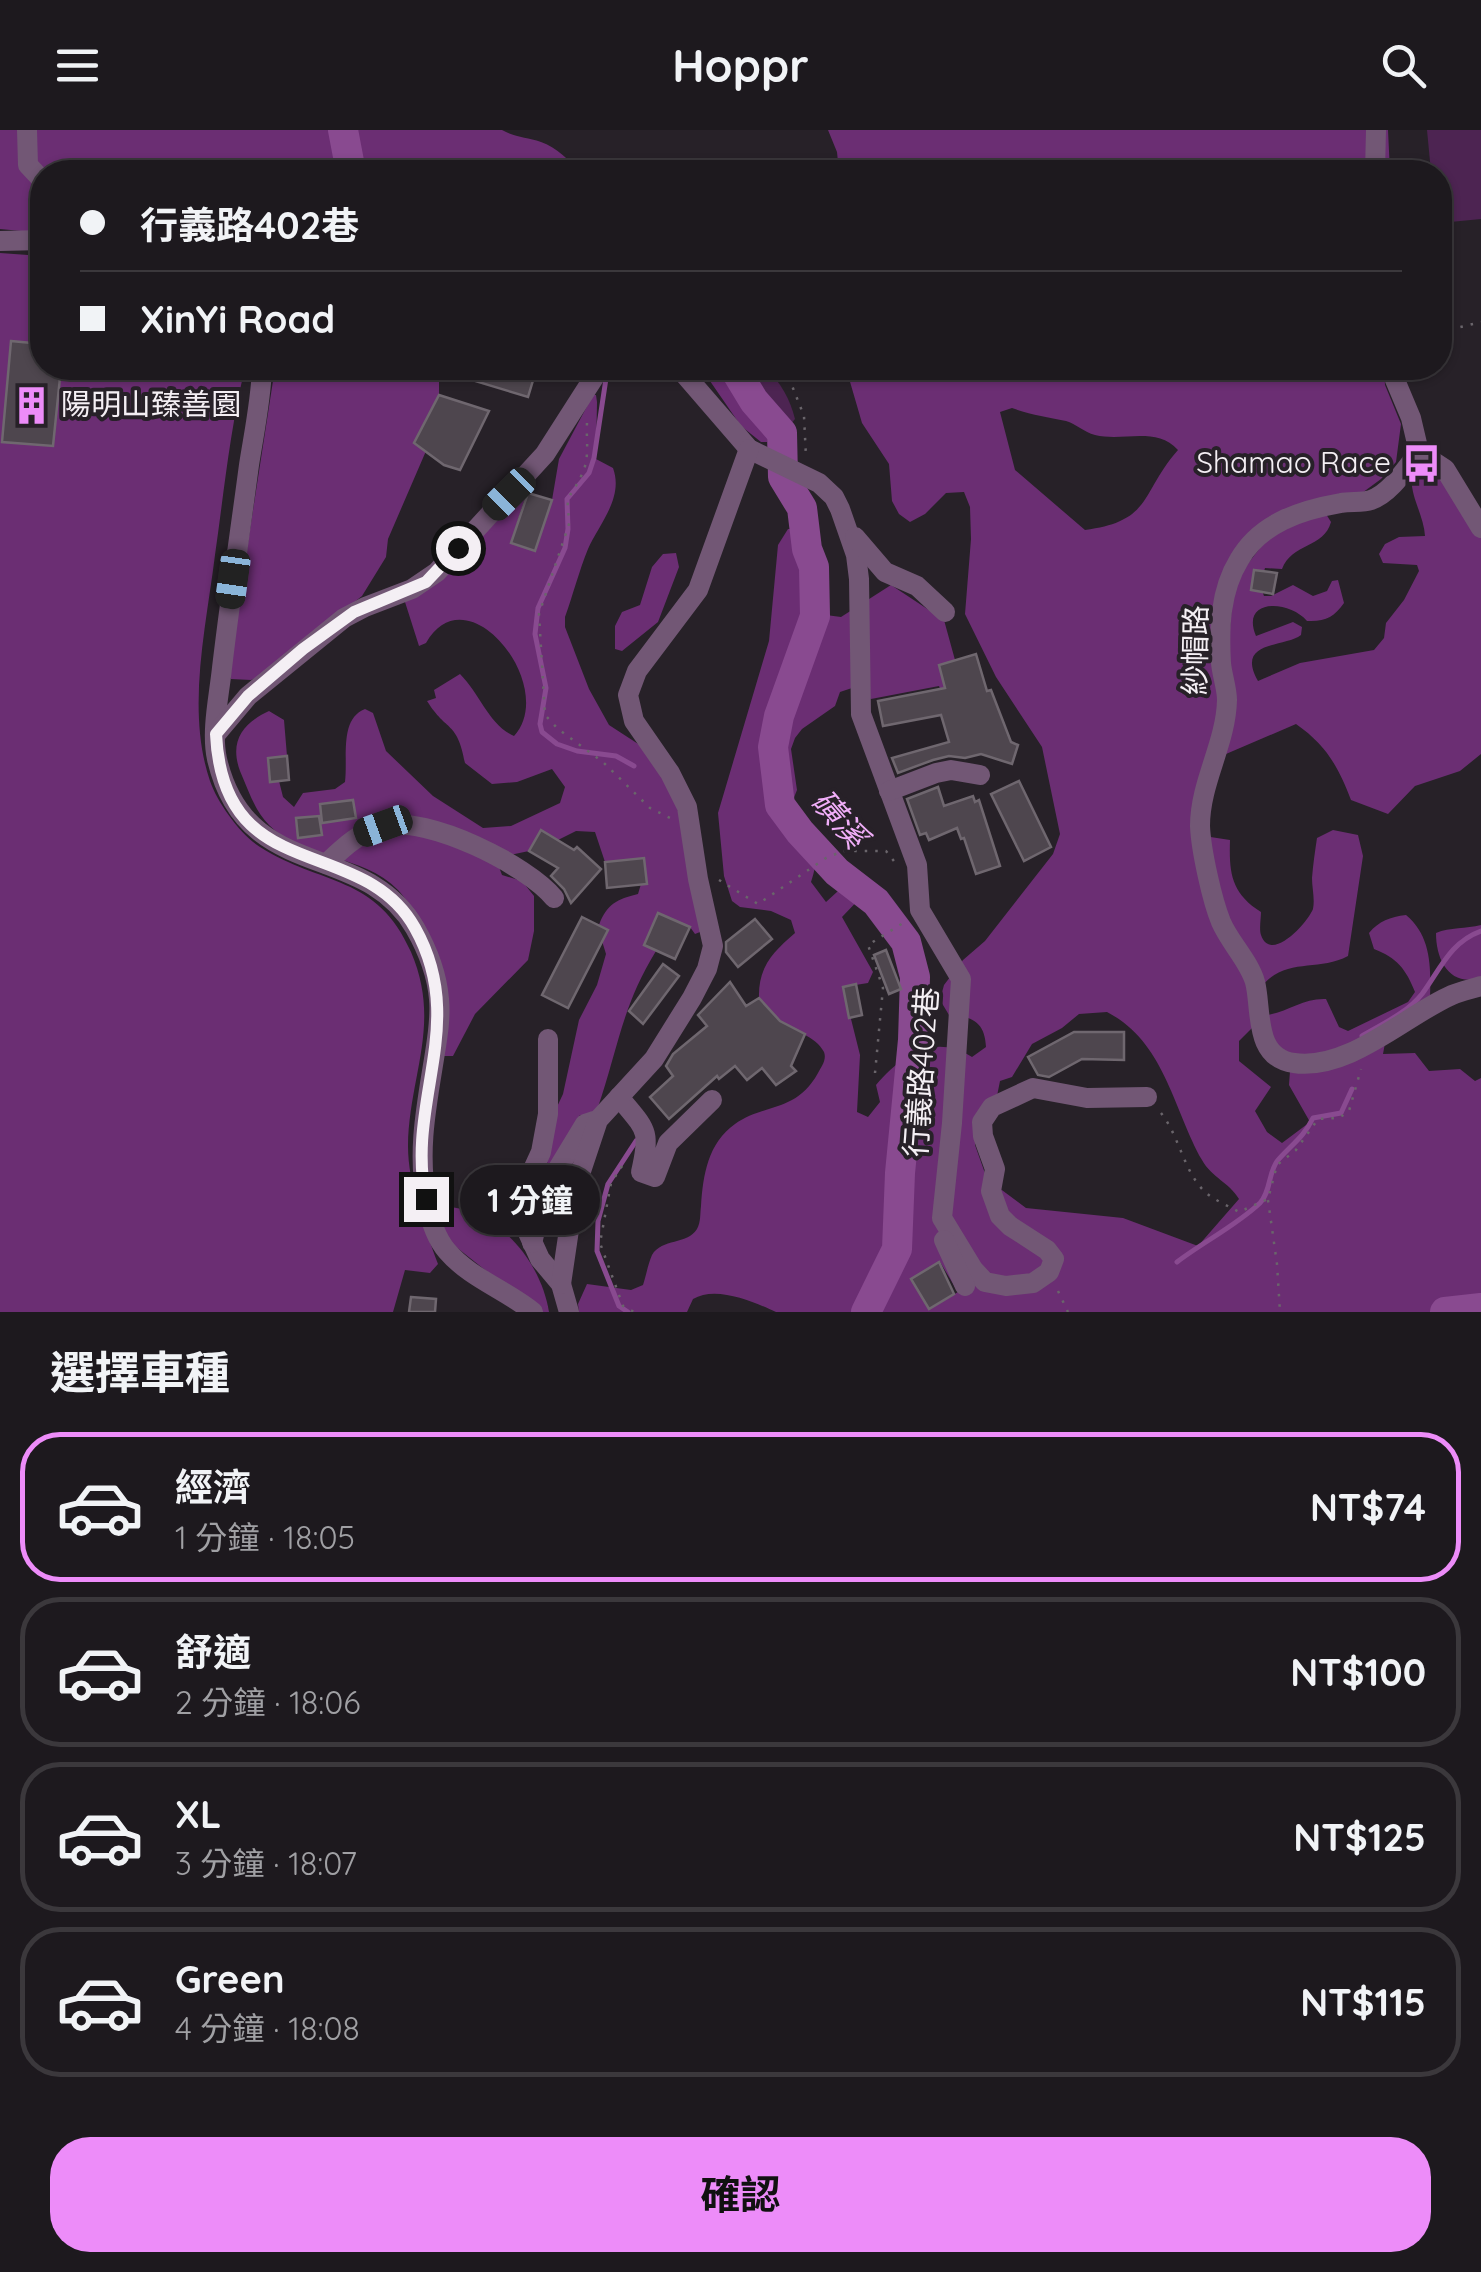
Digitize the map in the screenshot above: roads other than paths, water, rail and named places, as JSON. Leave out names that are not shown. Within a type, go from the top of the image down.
[{"type":"street","points":[[27,130],[30,167]]},
{"type":"street","points":[[1375,160],[1376,130]]},
{"type":"street","points":[[0,241],[30,240]]},
{"type":"street","points":[[260,380],[228,613],[217,758],[230,792],[250,824],[275,844],[378,886],[396,900],[416,929],[433,966],[440,1000],[422,1136],[421,1175],[431,1222],[446,1250],[479,1278],[533,1312]]},
{"type":"street","points":[[216,734],[260,685],[344,618],[412,589],[437,572],[544,454],[592,380]]},
{"type":"street","points":[[561,1284],[575,1189],[598,1120],[654,1059],[692,998],[710,958],[713,937],[696,867],[691,824],[676,783],[634,721],[628,695],[637,671],[698,590],[757,454],[689,380]]},
{"type":"street","points":[[1395,380],[1419,452],[1446,469],[1481,528]]},
{"type":"street","name":"紗帽路","points":[[1419,452],[1394,484],[1372,500],[1340,503],[1283,518],[1262,532],[1241,556],[1232,572],[1220,616],[1227,700],[1216,758],[1202,790],[1200,829],[1221,922],[1255,981],[1256,1012],[1266,1044],[1278,1058],[1294,1064],[1321,1061],[1369,1045],[1451,995],[1481,986]]},
{"type":"street","name":"行義路402巷","points":[[757,454],[819,483],[834,497],[850,532],[859,579],[861,714],[917,865],[920,910],[961,979],[942,1218]]},
{"type":"street","points":[[850,532],[885,572],[916,586],[945,612]]},
{"type":"street","points":[[889,791],[952,770],[980,775]]},
{"type":"street","points":[[326,864],[356,836],[400,823],[486,852],[544,886],[554,898]]},
{"type":"street","points":[[548,1040],[548,1114],[541,1152],[525,1188],[520,1215],[532,1244],[561,1284],[570,1312]]},
{"type":"street","points":[[942,1218],[985,1282],[1006,1286],[1033,1283],[1049,1272],[1054,1259],[1000,1216],[991,1191],[996,1169],[983,1136],[982,1122],[992,1107],[1034,1088],[1087,1098],[1147,1097]]},
{"type":"street","points":[[619,1097],[646,1132],[648,1144],[640,1172],[655,1177],[668,1143],[712,1100]]},
{"type":"street","points":[[532,1244],[544,1190],[585,1124],[598,1120]]},
{"type":"street","points":[[942,1218],[945,1248],[965,1286]]},
{"type":"waterway","name":"磺溪","points":[[343,130],[349,160]]},
{"type":"waterway","points":[[606,380],[594,458],[589,473],[567,499],[565,548],[538,608],[535,634],[546,688],[540,724],[542,732],[557,744],[616,756],[634,766]]},
{"type":"waterway","name":"磺溪","points":[[741,380],[782,433],[783,477],[802,508],[807,549],[814,567],[815,616],[779,716],[773,747],[780,805],[837,872],[876,902],[906,942],[915,977],[897,1249],[866,1312]]},
{"type":"waterway","points":[[1362,1036],[1409,1007],[1453,949],[1481,931]]},
{"type":"waterway","points":[[1177,1262],[1260,1203],[1278,1160],[1313,1118],[1341,1113],[1352,1089]]},
{"type":"waterway","points":[[628,1312],[619,1306],[597,1251],[598,1221],[608,1184],[636,1141]]},
{"type":"waterway","points":[[1445,1312],[1481,1308]]},
{"type":"place","name":"陽明山臻善園","points":[[31,405]]},
{"type":"place","name":"Shamao Race","points":[[1421,463]]}]
